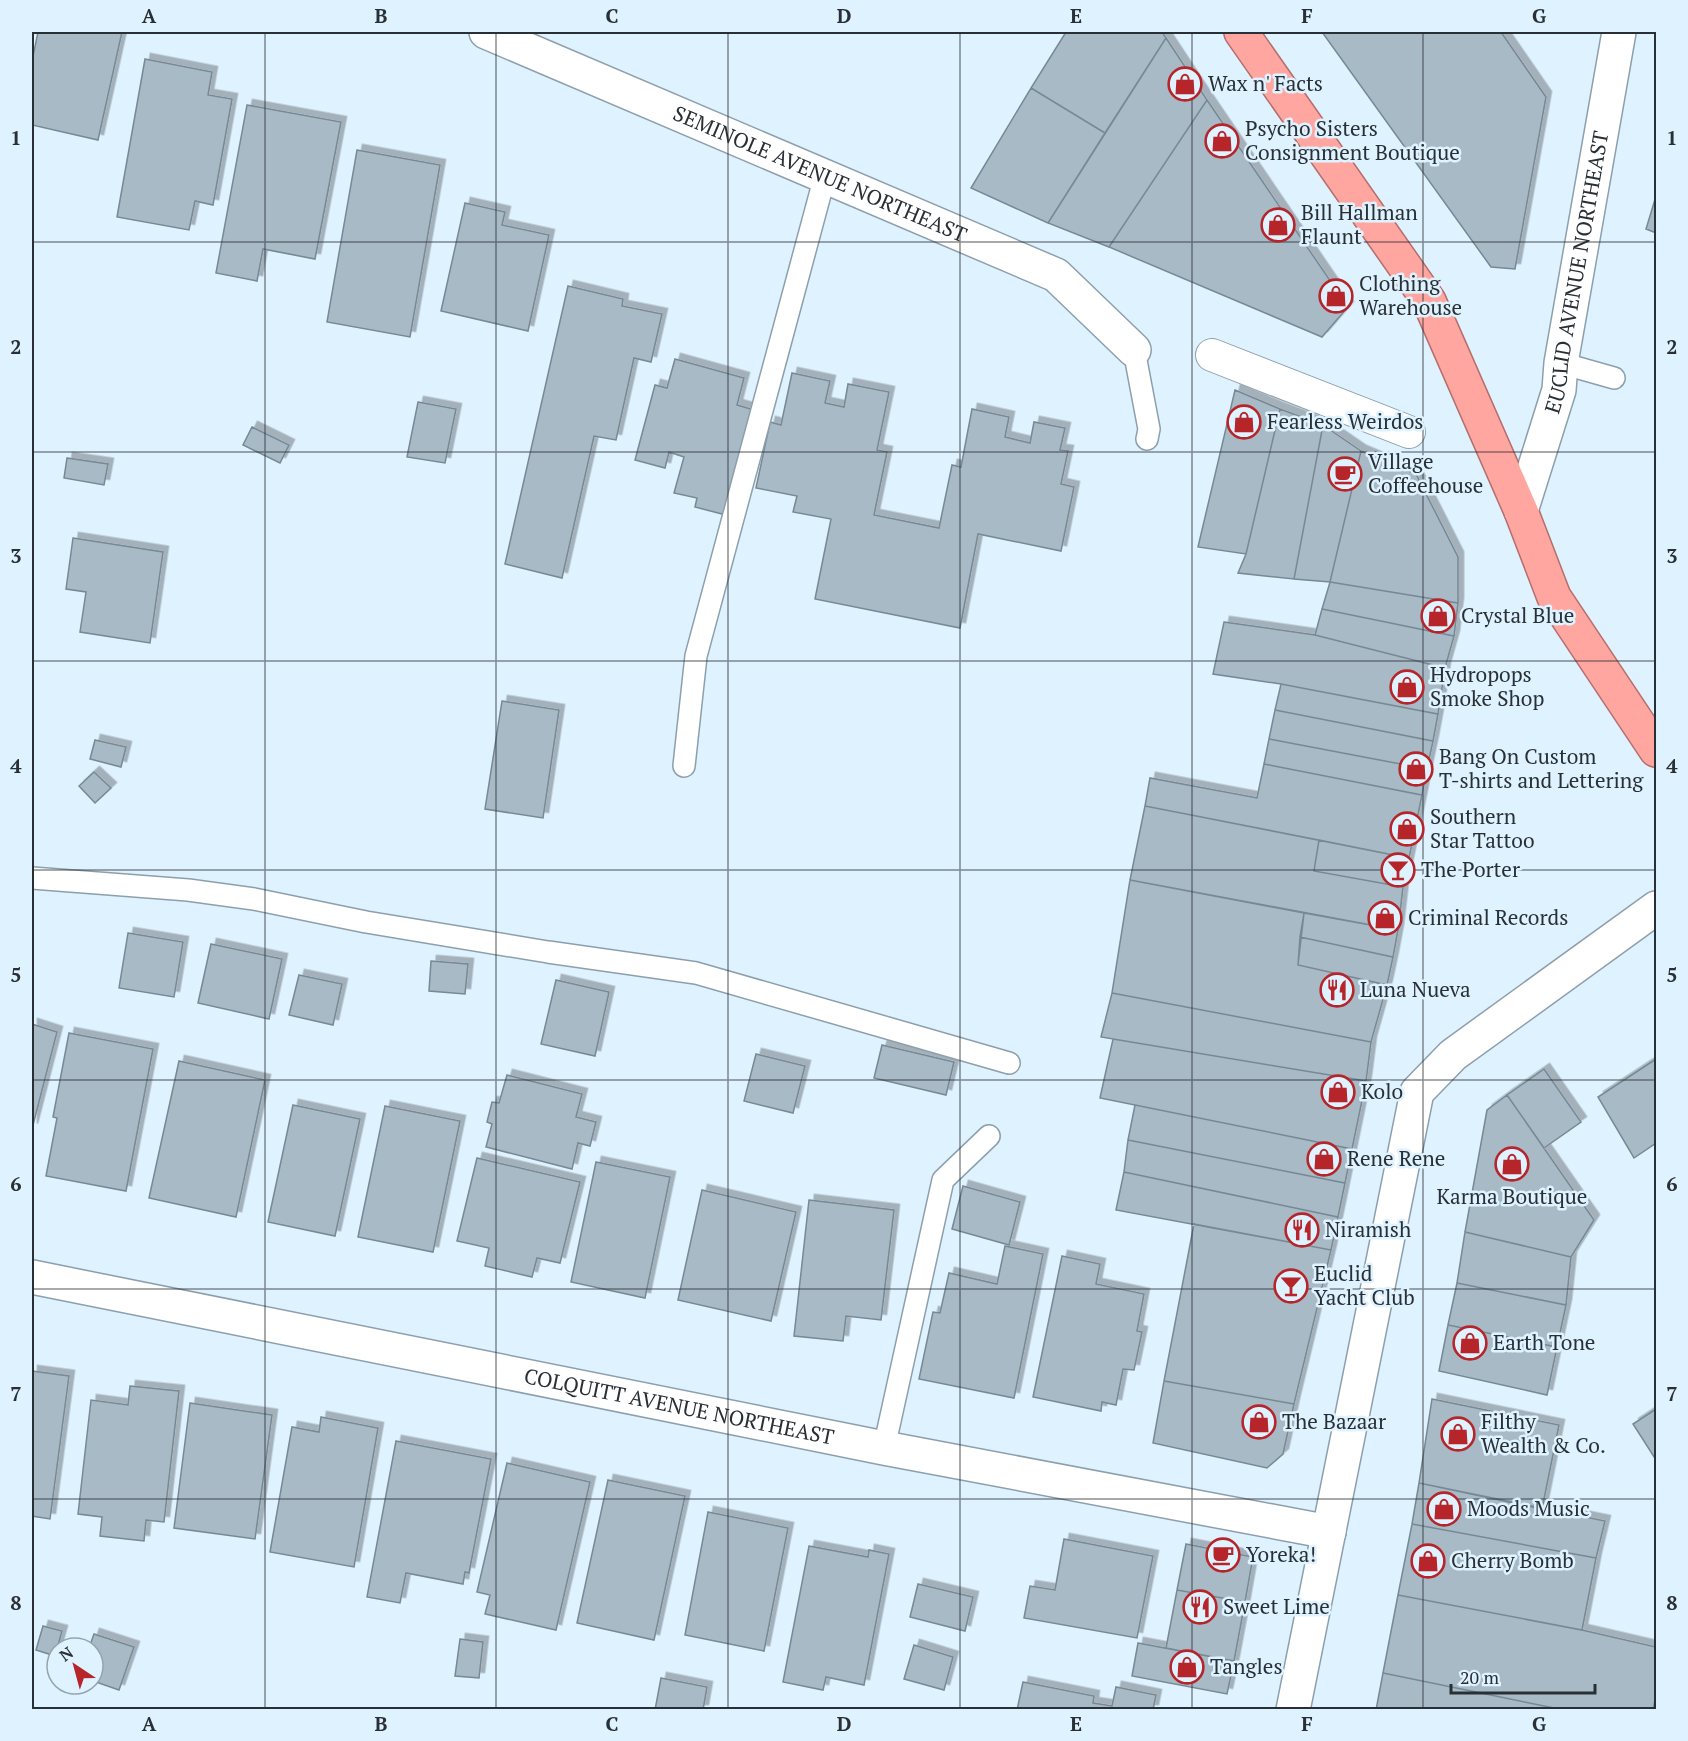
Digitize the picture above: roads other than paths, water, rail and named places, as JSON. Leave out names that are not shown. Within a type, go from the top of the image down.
[{"type":"highway","points":[[1241,32],[1429,302],[1521,511],[1554,597],[1656,748]]},
{"type":"street","name":"SEMINOLE AVENUE NORTHEAST","points":[[486,32],[1056,275],[1134,350]]},
{"type":"street","name":"EUCLID AVENUE NORTHEAST","points":[[1521,511],[1559,390],[1561,363],[1619,32]]},
{"type":"street","points":[[1212,354],[1408,432]]},
{"type":"street","points":[[1293,1710],[1417,1092],[1453,1055],[1656,908]]},
{"type":"street","name":"COLQUITT AVENUE NORTHEAST","points":[[32,1277],[884,1448],[1329,1532]]},
{"type":"lane","points":[[684,765],[696,656],[825,176]]},
{"type":"lane","points":[[1134,350],[1149,429],[1147,439]]},
{"type":"lane","points":[[1561,363],[1614,378]]},
{"type":"lane","points":[[32,878],[188,890],[536,950],[696,973],[1009,1063]]},
{"type":"lane","points":[[884,1448],[943,1180],[989,1136]]},
{"type":"place","name":"Wax n' Facts","points":[[1185,84]]},
{"type":"place","name":"Psycho Sisters Consignment Boutique","points":[[1222,141]]},
{"type":"place","name":"Bill Hallman Flaunt","points":[[1278,225]]},
{"type":"place","name":"Clothing Warehouse","points":[[1336,296]]},
{"type":"place","name":"Fearless Weirdos","points":[[1244,422]]},
{"type":"place","name":"Village Coffeehouse","points":[[1345,474]]},
{"type":"place","name":"Crystal Blue","points":[[1438,616]]},
{"type":"place","name":"Hydropops Smoke Shop","points":[[1407,687]]},
{"type":"place","name":"Bang On Custom T-shirts and Lettering","points":[[1416,769]]},
{"type":"place","name":"Southern Star Tattoo","points":[[1407,829]]},
{"type":"place","name":"The Porter","points":[[1398,870]]},
{"type":"place","name":"Criminal Records","points":[[1385,918]]},
{"type":"place","name":"Luna Nueva","points":[[1337,990]]},
{"type":"place","name":"Kolo","points":[[1338,1092]]},
{"type":"place","name":"Rene Rene","points":[[1324,1159]]},
{"type":"place","name":"Karma Boutique","points":[[1512,1164]]},
{"type":"place","name":"Niramish","points":[[1302,1230]]},
{"type":"place","name":"Euclid Yacht Club","points":[[1291,1286]]},
{"type":"place","name":"Earth Tone","points":[[1470,1343]]},
{"type":"place","name":"The Bazaar","points":[[1259,1422]]},
{"type":"place","name":"Filthy Wealth & Co.","points":[[1458,1434]]},
{"type":"place","name":"Moods Music","points":[[1444,1509]]},
{"type":"place","name":"Yoreka!","points":[[1223,1555]]},
{"type":"place","name":"Cherry Bomb","points":[[1428,1561]]},
{"type":"place","name":"Sweet Lime","points":[[1200,1607]]},
{"type":"place","name":"Tangles","points":[[1187,1667]]}]
